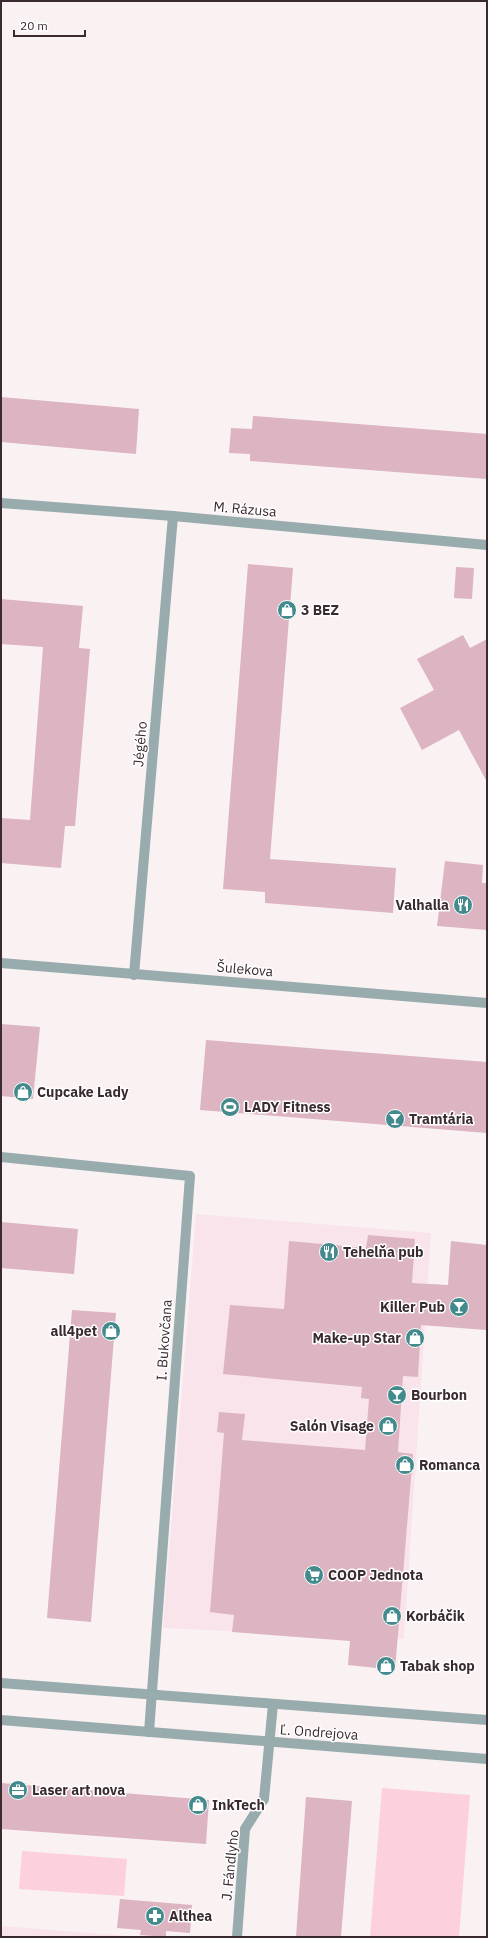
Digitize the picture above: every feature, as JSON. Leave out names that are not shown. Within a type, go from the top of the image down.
[{"type":"street","name":"M. Rázusa","points":[[1,503],[173,516],[487,545]]},
{"type":"street","name":"Jégého","points":[[134,975],[173,516]]},
{"type":"street","name":"Šulekova","points":[[1,963],[487,1003]]},
{"type":"street","name":"I. Bukovčana","points":[[1,1157],[190,1176],[152,1694]]},
{"type":"street","name":"Ľ. Ondrejova","points":[[1,1683],[487,1720]]},
{"type":"street","points":[[149,1732],[152,1694]]},
{"type":"street","name":"J. Fándlyho","points":[[237,1937],[245,1829],[264,1799],[273,1704]]},
{"type":"street","name":"Ľ. Ondrejova","points":[[1,1720],[270,1743],[487,1759]]},
{"type":"shaded area","points":[[196,1214],[431,1233],[404,1639],[163,1628]]},
{"type":"shaded area","points":[[382,1788],[470,1795],[459,1937],[370,1937]]},
{"type":"shaded area","points":[[22,1851],[127,1859],[124,1896],[19,1889]]},
{"type":"shaded area","points":[[1,1926],[140,1937],[1,1937]]},
{"type":"building","points":[[1,397],[139,409],[136,454],[1,442]]},
{"type":"building","points":[[253,416],[487,434],[487,479],[250,461],[250,454],[229,453],[231,428],[252,429]]},
{"type":"building","points":[[248,564],[293,568],[270,859],[396,868],[393,913],[265,903],[265,892],[223,889]]},
{"type":"building","points":[[456,567],[474,568],[472,599],[454,598]]},
{"type":"building","points":[[1,599],[83,606],[79,648],[90,649],[75,826],[65,826],[61,868],[1,863],[1,818],[30,820],[43,647],[1,644]]},
{"type":"building","points":[[463,635],[470,648],[487,639],[487,782],[459,730],[422,750],[400,708],[434,690],[417,659]]},
{"type":"building","name":"Valhalla","points":[[445,861],[483,865],[482,883],[487,883],[487,930],[437,926]]},
{"type":"building","points":[[1,1024],[40,1027],[33,1099],[1,1096]]},
{"type":"building","points":[[206,1040],[487,1062],[487,1133],[200,1110]]},
{"type":"building","points":[[1,1222],[78,1229],[74,1274],[1,1268]]},
{"type":"building","points":[[368,1235],[415,1239],[412,1283],[448,1285],[451,1241],[487,1245],[486,1330],[421,1325],[418,1377],[403,1376],[398,1452],[413,1454],[395,1670],[348,1665],[350,1641],[232,1632],[234,1615],[210,1612],[224,1433],[217,1432],[219,1412],[245,1414],[242,1440],[365,1450],[369,1399],[361,1398],[362,1387],[223,1374],[230,1305],[284,1309],[289,1241],[366,1248]]},
{"type":"building","points":[[72,1310],[116,1313],[91,1622],[47,1618]]},
{"type":"building","points":[[1,1783],[209,1800],[206,1844],[1,1829]]},
{"type":"building","points":[[306,1797],[352,1801],[341,1937],[296,1937]]},
{"type":"building","name":"Althea","points":[[120,1899],[192,1905],[190,1933],[166,1931],[166,1937],[140,1935],[141,1930],[117,1928]]},
{"type":"place","name":"3 BEZ","points":[[287,610]]},
{"type":"place","name":"Valhalla","points":[[463,905]]},
{"type":"place","name":"Cupcake Lady","points":[[23,1092]]},
{"type":"place","name":"LADY Fitness","points":[[230,1107]]},
{"type":"place","name":"Tramtária","points":[[395,1119]]},
{"type":"place","name":"Tehelňa pub","points":[[329,1252]]},
{"type":"place","name":"Killer Pub","points":[[459,1307]]},
{"type":"place","name":"all4pet","points":[[111,1331]]},
{"type":"place","name":"Make-up Star","points":[[415,1338]]},
{"type":"place","name":"Bourbon","points":[[397,1395]]},
{"type":"place","name":"Salón Visage","points":[[388,1426]]},
{"type":"place","name":"Romanca","points":[[405,1465]]},
{"type":"place","name":"COOP Jednota","points":[[314,1575]]},
{"type":"place","name":"Korbáčik","points":[[392,1616]]},
{"type":"place","name":"Tabak shop","points":[[386,1666]]},
{"type":"place","name":"Laser art nova","points":[[18,1790]]},
{"type":"place","name":"InkTech","points":[[198,1805]]},
{"type":"place","name":"Althea","points":[[155,1916]]}]
